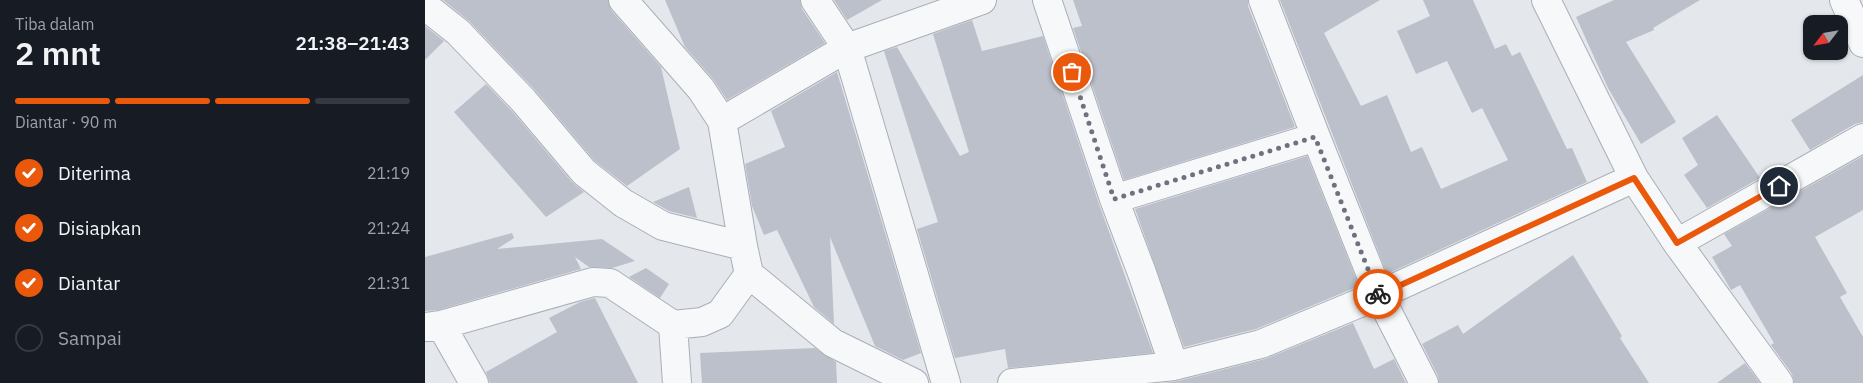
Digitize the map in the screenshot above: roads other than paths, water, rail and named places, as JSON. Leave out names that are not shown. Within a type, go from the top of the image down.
[{"type":"street","points":[[623,0],[701,90],[723,121],[749,274],[833,342],[914,383]]},
{"type":"street","points":[[815,0],[847,48],[945,383]]},
{"type":"street","points":[[723,121],[847,48],[982,0]]},
{"type":"street","points":[[1047,0],[1114,199],[1174,366]]},
{"type":"street","points":[[1263,0],[1315,137],[1379,295],[1424,383]]},
{"type":"street","points":[[1546,0],[1634,178],[1677,243],[1779,383]]},
{"type":"street","points":[[1845,0],[1863,43]]},
{"type":"street","points":[[425,6],[458,32],[523,100],[584,172],[623,203],[663,226],[743,246]]},
{"type":"street","points":[[1114,199],[1315,137]]},
{"type":"street","points":[[1677,243],[1863,138]]},
{"type":"street","points":[[1012,383],[1174,366],[1261,344],[1379,295],[1634,178]]},
{"type":"street","points":[[474,383],[433,326],[593,282],[610,283],[673,325],[701,322],[720,314],[749,274]]},
{"type":"street","points":[[673,325],[677,383]]}]
